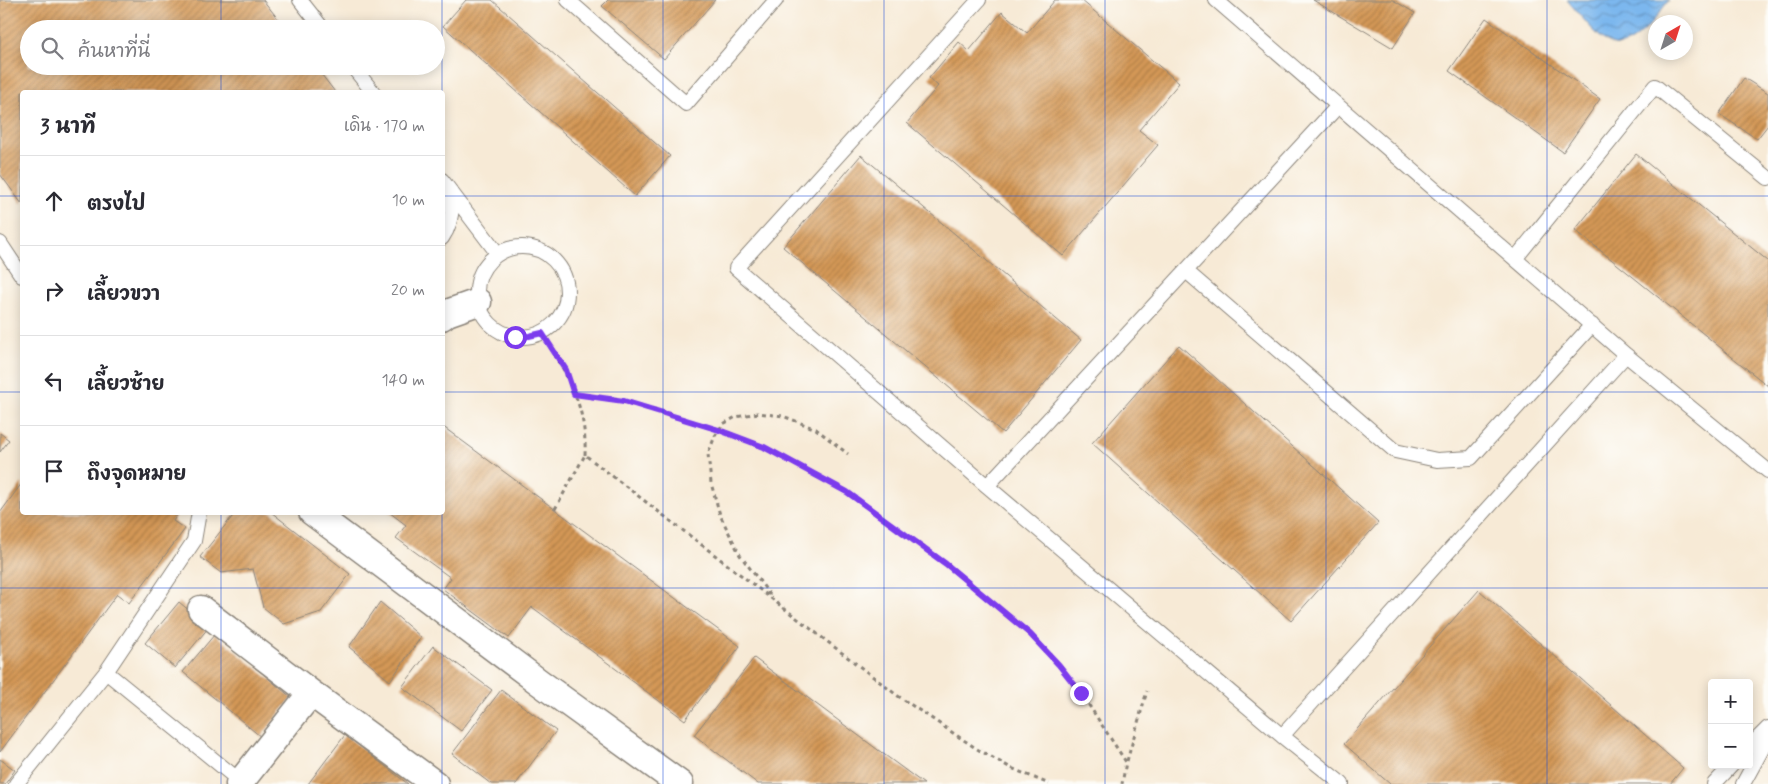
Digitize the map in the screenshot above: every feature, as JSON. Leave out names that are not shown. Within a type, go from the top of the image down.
[{"type":"street","points":[[445,315],[478,302]]},
{"type":"street","points":[[316,515],[539,682],[680,784]]},
{"type":"street","points":[[201,609],[435,784]]},
{"type":"street","points":[[240,783],[311,693]]},
{"type":"lane","points":[[300,0],[316,20]]},
{"type":"lane","points":[[568,0],[686,104],[776,0]]},
{"type":"lane","points":[[979,0],[736,268],[987,486],[1282,736],[1342,784]]},
{"type":"lane","points":[[1216,0],[1626,355],[1768,471]]},
{"type":"lane","points":[[359,75],[371,90]]},
{"type":"lane","points":[[1515,259],[1655,86],[1768,178]]},
{"type":"lane","points":[[987,486],[1338,106]]},
{"type":"lane","points":[[445,234],[453,209],[446,185]]},
{"type":"lane","points":[[446,185],[498,254]]},
{"type":"lane","points":[[0,243],[20,273]]},
{"type":"lane","points":[[512,248],[526,248],[541,252],[553,260],[562,272],[566,287],[566,302],[561,314],[553,325],[542,333],[529,336],[515,337],[502,333],[491,325],[482,314],[478,302],[477,288],[480,276],[487,264],[498,254],[512,248]]},
{"type":"lane","points":[[1186,270],[1395,451],[1437,460],[1472,458],[1592,325]]},
{"type":"lane","points":[[1282,736],[1626,355]]},
{"type":"lane","points":[[16,784],[106,672],[194,541],[198,515]]},
{"type":"lane","points":[[106,672],[240,783]]},
{"type":"lane","points":[[1753,743],[1768,728]]},
{"type":"lane","points":[[1743,784],[1768,738]]},
{"type":"lane","points":[[1714,784],[1728,769]]},
{"type":"path","points":[[542,333],[566,370],[582,414],[585,443],[584,455],[555,509]]},
{"type":"path","points":[[574,394],[624,401],[719,430],[764,447],[847,492],[946,564],[1030,634],[1059,665],[1081,693],[1126,762]]},
{"type":"path","points":[[777,602],[762,586],[740,555],[720,515],[711,483],[708,454],[715,436],[724,424],[736,417],[758,413],[783,416],[816,429],[848,454]]},
{"type":"path","points":[[584,455],[898,696],[969,744],[1011,768],[1050,784]]},
{"type":"path","points":[[1122,784],[1126,762],[1147,691]]},
{"type":"water","points":[[1567,0],[1669,0],[1657,15],[1648,15],[1648,27],[1638,37],[1622,45],[1609,43],[1589,26]]},
{"type":"building","points":[[0,0],[263,0],[279,20],[20,20],[20,75],[322,75],[333,90],[20,90],[20,201],[0,174]]},
{"type":"building","points":[[466,0],[492,0],[670,156],[635,196],[445,28],[445,24]]},
{"type":"building","points":[[608,0],[715,0],[664,59],[602,6]]},
{"type":"building","points":[[1055,0],[1081,0],[1179,83],[1139,130],[1158,145],[1063,256],[907,123],[938,86],[929,78],[959,42],[969,51],[1002,12],[1027,33]]},
{"type":"building","points":[[1313,0],[1393,0],[1415,13],[1393,48]]},
{"type":"building","points":[[1486,18],[1600,99],[1563,152],[1449,71]]},
{"type":"building","points":[[1744,78],[1768,93],[1768,125],[1757,139],[1719,114]]},
{"type":"building","points":[[1636,154],[1768,261],[1768,386],[1575,230]]},
{"type":"building","points":[[861,155],[1081,340],[1003,433],[783,247]]},
{"type":"building","points":[[1179,345],[1378,523],[1291,621],[1092,443]]},
{"type":"building","points":[[445,428],[740,646],[685,720],[532,607],[509,638],[443,589],[451,578],[396,538],[406,525],[393,515],[445,515]]},
{"type":"building","points":[[0,433],[9,440],[0,452]]},
{"type":"building","points":[[20,486],[20,515],[177,515],[173,521],[185,529],[129,603],[117,594],[0,752],[0,513]]},
{"type":"building","points":[[234,515],[275,515],[350,574],[321,612],[284,624],[263,607],[253,569],[221,573],[200,557]]},
{"type":"building","points":[[1479,590],[1683,768],[1670,784],[1390,784],[1344,744]]},
{"type":"building","points":[[179,602],[209,627],[175,668],[145,643]]},
{"type":"building","points":[[380,602],[421,637],[390,681],[349,647]]},
{"type":"building","points":[[215,634],[292,698],[261,737],[183,672]]},
{"type":"building","points":[[433,646],[492,690],[461,731],[402,687]]},
{"type":"building","points":[[754,658],[924,784],[758,784],[694,735]]},
{"type":"building","points":[[501,690],[556,731],[516,784],[491,784],[452,754]]},
{"type":"building","points":[[345,735],[408,784],[308,784]]},
{"type":"building","points":[[0,759],[15,770],[5,784],[0,784]]},
{"type":"route","points":[[515,337],[542,333],[566,370],[574,394],[624,401],[719,430],[764,447],[847,492],[946,564],[1030,634],[1059,665],[1081,693]]}]
